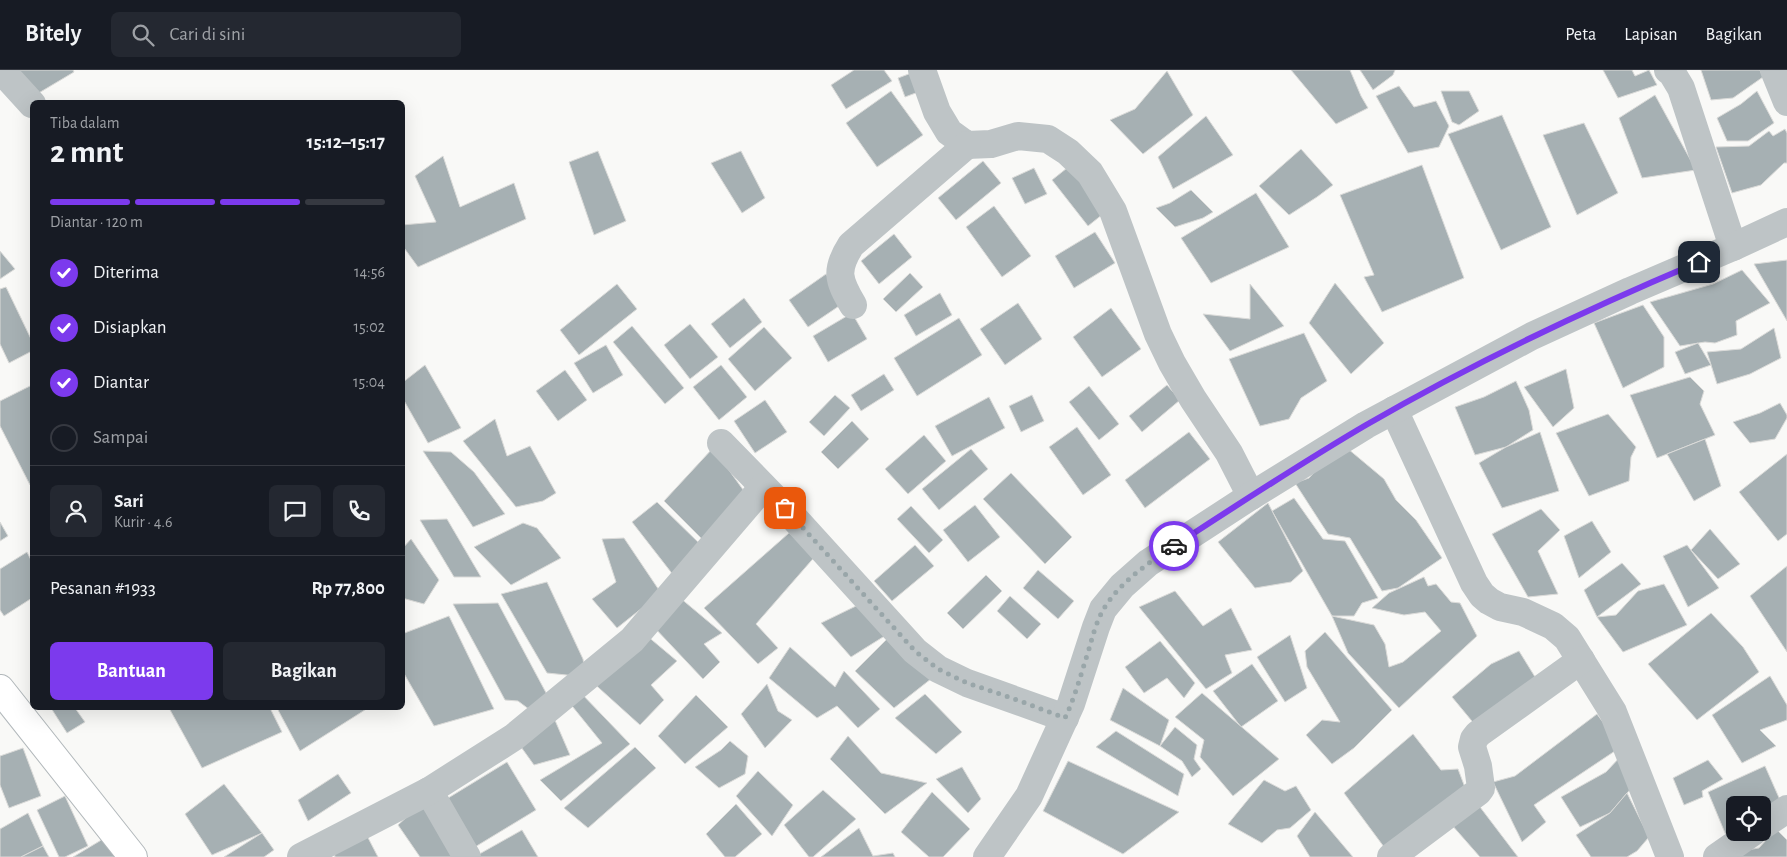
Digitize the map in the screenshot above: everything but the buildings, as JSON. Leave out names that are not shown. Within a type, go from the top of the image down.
[{"type":"main road","points":[[0,689],[133,857]]},
{"type":"street","points":[[1,70],[30,102]]},
{"type":"street","points":[[922,70],[937,112],[949,132],[967,145],[991,144],[1018,136],[1048,139],[1068,152],[1090,172],[1113,211],[1158,334],[1172,363],[1193,399],[1229,453],[1246,488]]},
{"type":"street","points":[[1668,70],[1681,88],[1730,239]]},
{"type":"street","points":[[1774,70],[1787,102]]},
{"type":"street","points":[[853,305],[844,290],[840,274],[842,260],[851,245],[967,145]]},
{"type":"street","points":[[987,857],[1029,796],[1071,704],[1103,609],[1122,586],[1148,563],[1246,488],[1532,336],[1630,291],[1730,239],[1787,222]]},
{"type":"street","points":[[1394,410],[1474,583],[1482,595],[1500,607],[1523,612],[1552,626],[1567,638],[1581,660],[1613,712],[1670,857]]},
{"type":"street","points":[[721,443],[915,651],[938,669],[967,683],[1065,718]]},
{"type":"street","points":[[301,857],[429,791],[514,737],[632,640],[763,487]]},
{"type":"street","points":[[1391,857],[1481,788],[1478,766],[1472,747],[1474,739],[1478,734],[1581,660]]},
{"type":"street","points":[[429,791],[467,857]]},
{"type":"street","points":[[1771,820],[1787,809]]},
{"type":"street","points":[[1717,857],[1740,841]]},
{"type":"way so far","points":[[785,508],[915,651],[938,669],[967,683],[1065,718],[1103,609],[1122,586],[1148,563],[1174,546]]},
{"type":"route","points":[[1174,546],[1366,425],[1532,336],[1699,262]]}]
